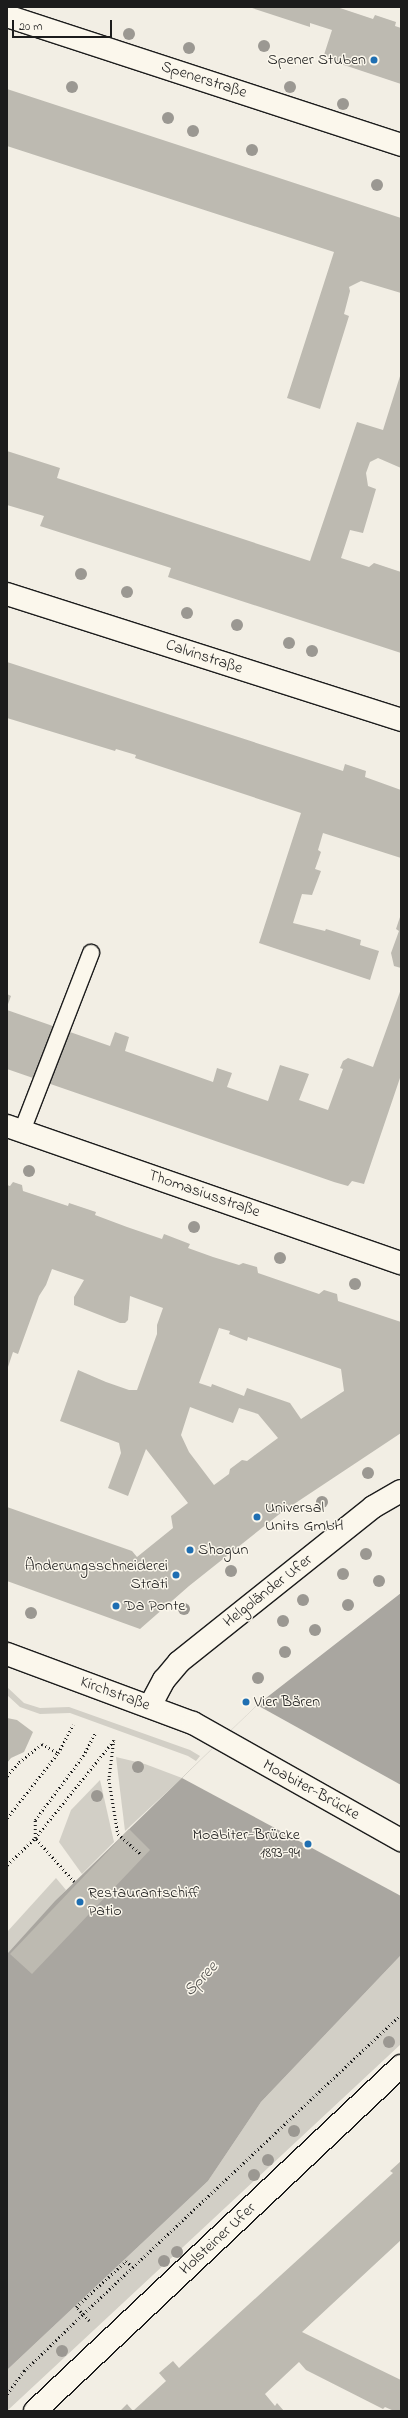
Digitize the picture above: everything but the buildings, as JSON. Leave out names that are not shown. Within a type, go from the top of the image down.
[{"type":"street","name":"Spenerstraße","points":[[7,16],[401,145]]},
{"type":"street","name":"Calvinstraße","points":[[7,594],[401,720]]},
{"type":"street","name":"Thomasiusstraße","points":[[14,1128],[401,1263]]},
{"type":"street","name":"Helgoländer Ufer","points":[[150,1706],[164,1680],[179,1662],[373,1508],[401,1491]]},
{"type":"street","name":"Kirchstraße","points":[[7,1654],[150,1706],[193,1724],[220,1740]]},
{"type":"street","name":"Moabiter-Brücke","points":[[220,1740],[401,1840]]},
{"type":"street","name":"Holsteiner Ufer","points":[[34,2411],[401,2066]]},
{"type":"lane","points":[[14,1128],[91,952]]},
{"type":"path","points":[[7,1818],[58,1753],[73,1725]]},
{"type":"path","points":[[74,1882],[35,1838],[35,1820],[82,1756],[96,1732]]},
{"type":"path","points":[[7,1865],[35,1838],[114,1740],[109,1779],[118,1834],[140,1854]]},
{"type":"path","points":[[7,1776],[19,1762],[42,1744],[58,1753]]},
{"type":"path","points":[[7,2394],[24,2371],[132,2266],[401,2014]]},
{"type":"path","points":[[83,2314],[76,2307],[81,2302],[126,2261],[132,2266]]},
{"type":"shaded area","points":[[7,1687],[24,1703],[40,1708],[69,1707],[190,1750],[200,1756],[196,1761],[188,1756],[70,1713],[40,1714],[20,1707],[7,1695]]},
{"type":"shaded area","points":[[116,1757],[145,1764],[182,1778],[125,1831]]},
{"type":"shaded area","points":[[100,1780],[114,1842],[82,1874],[59,1842],[71,1810]]},
{"type":"shaded area","points":[[56,1878],[66,1890],[7,1954],[7,1932]]},
{"type":"shaded area","points":[[401,1955],[401,2044],[7,2411],[7,2370],[208,2181],[261,2102]]},
{"type":"water","name":"Spree","points":[[401,1593],[401,1955],[261,2102],[208,2181],[7,2370],[7,1954],[55,1901],[257,1705]]},
{"type":"pier","points":[[257,1705],[401,1785],[401,1896],[182,1778]]},
{"type":"place","name":"Spener Stuben","points":[[374,60]]},
{"type":"place","name":"Universal Units GmbH","points":[[257,1517]]},
{"type":"place","name":"Shogun","points":[[190,1550]]},
{"type":"place","name":"Änderungsschneiderei Strati","points":[[176,1575]]},
{"type":"place","name":"Da Ponte","points":[[116,1606]]},
{"type":"place","name":"Vier Bären","points":[[246,1702]]},
{"type":"place","name":"Moabiter-Brücke 1893-94","points":[[308,1844]]},
{"type":"place","name":"Restaurantschiff Patio","points":[[80,1902]]}]
